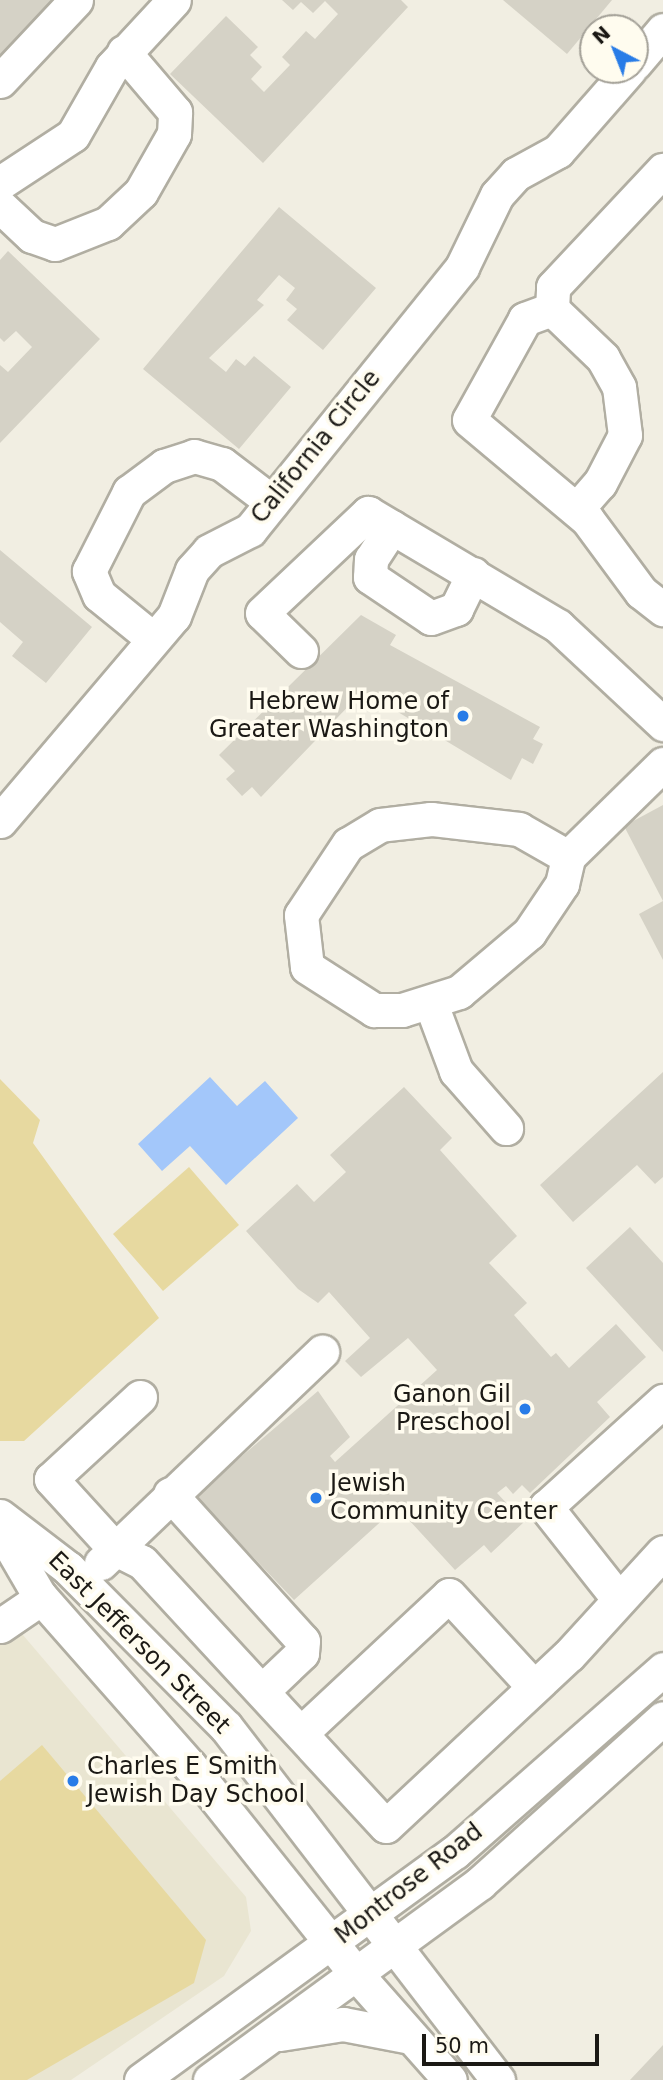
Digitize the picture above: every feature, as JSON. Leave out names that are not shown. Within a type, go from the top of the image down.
[{"type":"street","points":[[0,81],[76,0]]},
{"type":"street","points":[[0,183],[73,135],[124,52],[174,0]]},
{"type":"street","points":[[649,46],[663,30]]},
{"type":"street","points":[[0,206],[33,236],[55,244],[108,223],[141,192],[174,134],[175,112],[124,52]]},
{"type":"street","name":"California Circle","points":[[0,821],[152,638],[174,616],[192,570],[209,551],[250,530],[462,267],[497,195],[516,174],[558,150],[617,84]]},
{"type":"street","points":[[577,509],[600,483],[625,435],[621,399],[603,358],[552,309],[553,287],[663,170]]},
{"type":"street","points":[[552,309],[525,319],[469,420],[577,509],[641,592],[663,609]]},
{"type":"street","points":[[152,638],[99,594],[89,571],[129,492],[164,466],[194,456],[222,464],[272,502]]},
{"type":"street","points":[[301,651],[262,613],[368,513],[558,626],[663,724]]},
{"type":"street","points":[[392,527],[371,559],[370,576],[378,588],[430,618],[456,609],[473,574]]},
{"type":"street","points":[[568,857],[519,829],[431,819],[380,825],[348,844],[301,915],[307,967],[373,1010],[431,1004],[459,992],[529,933],[562,884],[568,857],[663,764]]},
{"type":"street","points":[[431,1004],[456,1072],[506,1128]]},
{"type":"street","points":[[83,1583],[114,1548],[170,1494],[323,1352]]},
{"type":"street","points":[[140,1397],[51,1479],[114,1548],[142,1562],[386,1826],[534,1687],[617,1597],[663,1552]]},
{"type":"street","points":[[617,1597],[547,1507],[663,1401]]},
{"type":"street","points":[[170,1494],[303,1641],[302,1653],[263,1690]]},
{"type":"street","name":"East Jefferson Street","points":[[0,1516],[83,1583],[226,1727],[498,2080]]},
{"type":"street","name":"East Jefferson Street","points":[[0,1528],[41,1598],[190,1766],[357,1975],[450,2080]]},
{"type":"street","points":[[301,1733],[449,1595],[534,1687]]},
{"type":"street","points":[[0,1626],[41,1598]]},
{"type":"street","name":"Montrose Road","points":[[141,2080],[454,1852],[663,1669]]},
{"type":"street","name":"Montrose Road","points":[[210,2080],[396,1947],[480,1883],[663,1718]]},
{"type":"street","points":[[275,2035],[343,2024],[411,2037]]},
{"type":"shaded area","points":[[0,1079],[40,1120],[33,1143],[159,1318],[24,1441],[0,1441]]},
{"type":"shaded area","points":[[189,1167],[239,1225],[163,1291],[113,1234]]},
{"type":"shaded area","name":"Charles E Smith Jewish Day School","points":[[0,1608],[246,1897],[251,1931],[224,1976],[71,2080],[0,2080]]},
{"type":"shaded area","name":"Charles E Smith Jewish Day School","points":[[42,1745],[206,1940],[194,1983],[27,2080],[0,2080],[0,1781]]},
{"type":"water","points":[[210,1077],[237,1106],[265,1081],[298,1118],[226,1185],[190,1146],[162,1171],[138,1144]]},
{"type":"building","points":[[0,0],[55,0],[0,59]]},
{"type":"building","points":[[282,0],[401,0],[408,7],[263,163],[170,74],[226,16],[258,47],[250,55],[262,67],[251,79],[264,92],[290,65],[282,57],[306,31],[315,39],[338,14],[325,1],[313,13],[301,2],[293,10]]},
{"type":"building","points":[[503,0],[612,0],[600,14],[579,14],[579,40],[567,54]]},
{"type":"building","points":[[279,207],[376,288],[323,350],[287,320],[297,309],[286,300],[295,288],[279,275],[257,300],[264,305],[209,358],[226,372],[236,359],[245,366],[254,356],[291,387],[239,449],[143,369]]},
{"type":"building","points":[[8,251],[100,339],[0,443],[0,365],[8,372],[32,347],[16,331],[4,342],[0,338],[0,260]]},
{"type":"building","points":[[0,550],[92,627],[46,683],[12,656],[23,642],[0,622]]},
{"type":"building","name":"Hebrew Home of Greater Washington","points":[[361,615],[396,635],[390,645],[540,727],[533,739],[543,744],[533,764],[522,758],[511,780],[363,691],[261,797],[252,787],[242,796],[226,779],[235,771],[219,755]]},
{"type":"building","points":[[663,805],[663,901],[624,826]]},
{"type":"building","points":[[663,901],[663,960],[639,914]]},
{"type":"building","points":[[663,1072],[663,1177],[655,1184],[637,1165],[573,1222],[540,1185]]},
{"type":"building","points":[[404,1087],[452,1138],[440,1150],[517,1236],[489,1263],[527,1303],[514,1315],[551,1357],[556,1353],[569,1368],[616,1324],[646,1357],[597,1402],[610,1417],[530,1493],[522,1485],[513,1494],[506,1486],[497,1493],[524,1522],[491,1553],[484,1545],[455,1570],[397,1507],[294,1600],[195,1496],[318,1391],[350,1437],[330,1456],[335,1462],[437,1370],[408,1338],[361,1377],[345,1361],[370,1338],[329,1292],[318,1303],[298,1289],[246,1231],[297,1184],[314,1202],[346,1172],[330,1155]]},
{"type":"building","points":[[630,1227],[663,1263],[663,1352],[586,1268]]},
{"type":"building","points":[[663,2045],[663,2080],[630,2080]]},
{"type":"place","name":"Hebrew Home of Greater Washington","points":[[463,716]]},
{"type":"place","name":"Ganon Gil Preschool","points":[[525,1409]]},
{"type":"place","name":"Jewish Community Center","points":[[316,1498]]},
{"type":"place","name":"Charles E Smith Jewish Day School","points":[[73,1781]]}]
